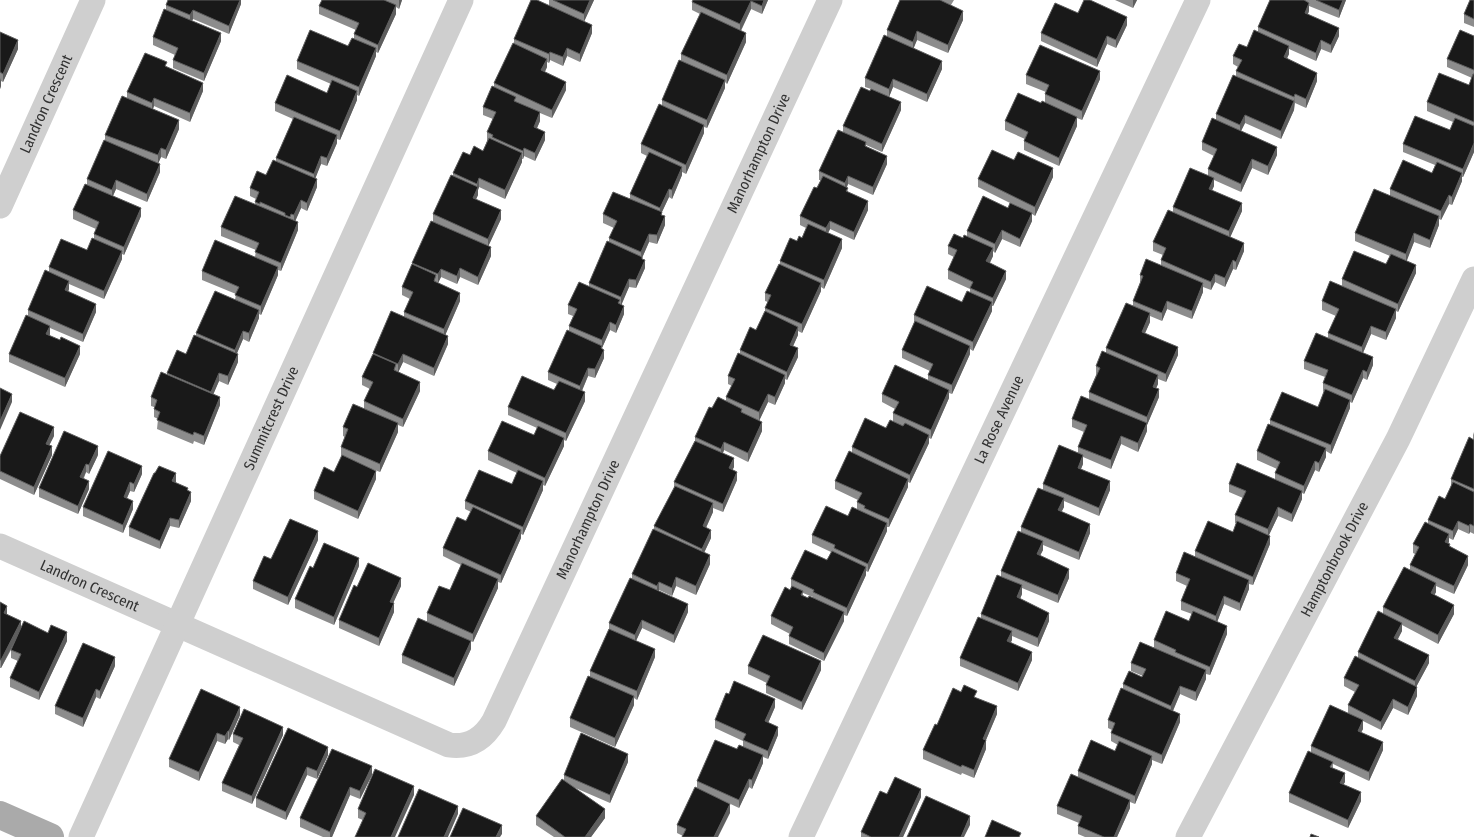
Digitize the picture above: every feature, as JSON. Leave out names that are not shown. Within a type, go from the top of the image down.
[{"type":"main road","points":[[0,815],[50,837]]},
{"type":"street","name":"Landron Crescent","points":[[0,206],[93,0]]},
{"type":"street","name":"Summitcrest Drive","points":[[81,837],[461,0]]},
{"type":"street","name":"Manorhampton Drive","points":[[177,625],[449,744],[460,746],[470,744],[488,732],[830,0]]},
{"type":"street","name":"La Rose Avenue","points":[[801,837],[1198,0]]},
{"type":"street","name":"Hamptonbrook Drive","points":[[1188,837],[1398,439],[1474,279]]},
{"type":"street","name":"Landron Crescent","points":[[0,546],[177,625]]},
{"type":"building","points":[[168,0],[240,0],[229,26],[193,10],[190,15],[166,5]]},
{"type":"building","points":[[322,0],[384,0],[396,5],[378,45],[354,34],[359,23],[319,6]]},
{"type":"building","points":[[531,0],[537,0],[592,25],[580,54],[567,48],[563,57],[550,52],[549,54],[514,39]]},
{"type":"building","points":[[553,0],[590,0],[584,14]]},
{"type":"building","points":[[693,0],[764,0],[762,6],[751,1],[740,24],[692,2]]},
{"type":"building","points":[[900,0],[940,0],[963,11],[948,45],[917,31],[913,42],[887,30]]},
{"type":"building","points":[[1084,0],[1090,0],[1127,17],[1116,40],[1107,36],[1097,59],[1041,33],[1055,3],[1078,13]]},
{"type":"building","points":[[1270,0],[1304,0],[1309,3],[1305,13],[1339,28],[1331,45],[1321,40],[1316,53],[1258,27]]},
{"type":"building","points":[[1316,0],[1343,0],[1339,10]]},
{"type":"building","points":[[1470,0],[1474,0],[1474,19],[1464,14]]},
{"type":"building","points":[[164,9],[221,33],[204,73],[173,60],[178,48],[153,37]]},
{"type":"building","points":[[701,12],[746,33],[727,75],[681,54]]},
{"type":"building","points":[[310,30],[348,46],[352,38],[376,48],[359,87],[297,61]]},
{"type":"building","points":[[1254,30],[1289,46],[1284,57],[1317,73],[1306,99],[1295,94],[1294,97],[1236,71],[1242,60],[1233,56],[1239,44],[1247,47]]},
{"type":"building","points":[[1460,30],[1474,36],[1474,70],[1447,59]]},
{"type":"building","points":[[0,32],[18,40],[3,74],[0,72]]},
{"type":"building","points":[[884,35],[942,61],[927,94],[893,79],[889,89],[865,78]]},
{"type":"building","points":[[513,43],[547,59],[541,70],[566,82],[552,110],[494,83]]},
{"type":"building","points":[[1040,45],[1100,71],[1082,111],[1045,94],[1049,85],[1026,75]]},
{"type":"building","points":[[145,53],[167,62],[165,66],[203,83],[190,113],[154,98],[152,103],[127,92]]},
{"type":"building","points":[[679,60],[725,80],[707,120],[662,100]]},
{"type":"building","points":[[1439,73],[1469,85],[1474,74],[1474,122],[1427,102]]},
{"type":"building","points":[[287,75],[327,93],[332,80],[357,91],[340,131],[275,103]]},
{"type":"building","points":[[1233,75],[1294,101],[1281,131],[1245,115],[1240,125],[1216,114]]},
{"type":"building","points":[[492,86],[516,97],[514,101],[540,112],[534,127],[545,132],[535,153],[524,148],[523,151],[492,137],[493,135],[487,132],[496,112],[483,107]]},
{"type":"building","points":[[861,87],[870,91],[871,89],[901,102],[882,144],[843,126]]},
{"type":"building","points":[[1018,93],[1041,103],[1042,101],[1077,117],[1059,158],[1024,141],[1028,132],[1005,121]]},
{"type":"building","points":[[122,96],[179,120],[166,150],[161,148],[158,155],[105,135]]},
{"type":"building","points":[[659,104],[704,125],[686,165],[641,144]]},
{"type":"building","points":[[1415,116],[1450,130],[1455,118],[1474,126],[1474,143],[1463,169],[1403,144]]},
{"type":"building","points":[[294,117],[337,135],[327,158],[321,156],[314,174],[276,158]]},
{"type":"building","points":[[1212,118],[1277,147],[1268,166],[1252,159],[1241,184],[1208,169],[1217,149],[1202,142]]},
{"type":"building","points":[[838,130],[866,142],[865,146],[887,156],[873,187],[848,176],[845,183],[819,171]]},
{"type":"building","points":[[489,138],[522,153],[505,190],[479,178],[477,184],[453,173],[463,152],[470,155],[474,146],[483,151]]},
{"type":"building","points":[[104,140],[160,164],[147,194],[116,180],[112,190],[87,179]]},
{"type":"building","points":[[992,150],[1014,160],[1018,152],[1053,168],[1035,207],[978,179]]},
{"type":"building","points":[[649,152],[682,167],[672,190],[669,189],[660,208],[630,194]]},
{"type":"building","points":[[273,160],[317,179],[307,203],[301,200],[294,215],[291,214],[290,217],[260,202],[260,204],[255,202],[259,192],[250,188],[257,171],[266,175]]},
{"type":"building","points":[[1403,160],[1432,173],[1437,162],[1462,173],[1452,197],[1449,195],[1441,211],[1390,189]]},
{"type":"building","points":[[1190,168],[1214,178],[1209,189],[1242,203],[1229,231],[1173,207]]},
{"type":"building","points":[[451,175],[478,187],[473,198],[501,210],[488,239],[433,214]]},
{"type":"building","points":[[823,176],[848,188],[846,191],[868,201],[854,232],[830,221],[826,228],[800,216],[814,187],[817,188]]},
{"type":"building","points":[[85,184],[141,208],[124,247],[94,234],[99,222],[73,210]]},
{"type":"building","points":[[1374,189],[1439,216],[1430,240],[1414,233],[1406,254],[1355,233]]},
{"type":"building","points":[[613,192],[662,212],[661,215],[665,216],[657,235],[649,234],[641,252],[609,238],[617,221],[603,214]]},
{"type":"building","points":[[235,196],[298,222],[281,263],[255,252],[259,243],[221,227]]},
{"type":"building","points":[[983,196],[1008,208],[1010,203],[1032,213],[1020,239],[1002,230],[995,244],[967,231]]},
{"type":"building","points":[[1168,210],[1244,243],[1236,262],[1233,260],[1225,278],[1215,274],[1211,282],[1161,260],[1166,248],[1153,242]]},
{"type":"building","points":[[431,221],[491,247],[478,277],[460,268],[457,276],[441,269],[438,274],[412,263]]},
{"type":"building","points":[[808,224],[842,239],[824,280],[780,261],[790,238],[797,241],[799,236],[802,238]]},
{"type":"building","points":[[954,234],[963,238],[964,235],[993,248],[986,261],[1006,271],[993,298],[970,288],[973,282],[948,270],[957,250],[948,246]]},
{"type":"building","points":[[92,238],[122,251],[104,291],[49,267],[61,239],[87,250]]},
{"type":"building","points":[[215,240],[278,267],[261,306],[235,295],[239,287],[202,271]]},
{"type":"building","points":[[607,241],[645,260],[636,280],[629,279],[621,297],[589,283]]},
{"type":"building","points":[[1354,251],[1386,264],[1391,254],[1416,265],[1398,304],[1342,279]]},
{"type":"building","points":[[1146,259],[1203,283],[1192,311],[1167,301],[1162,313],[1133,301],[1143,276],[1140,275]]},
{"type":"building","points":[[412,264],[436,275],[434,281],[460,293],[444,329],[404,312],[413,292],[402,287]]},
{"type":"building","points":[[779,264],[821,283],[802,324],[765,308],[771,295],[765,293]]},
{"type":"building","points":[[45,270],[69,281],[65,290],[96,304],[83,334],[28,310]]},
{"type":"building","points":[[1330,281],[1396,309],[1386,332],[1371,326],[1362,347],[1328,333],[1339,309],[1322,301]]},
{"type":"building","points":[[579,282],[620,300],[618,303],[624,306],[616,325],[610,322],[602,340],[569,326],[577,309],[568,305]]},
{"type":"building","points":[[927,286],[962,302],[967,291],[992,302],[973,342],[914,315]]},
{"type":"building","points":[[215,291],[259,310],[249,333],[243,331],[235,350],[196,333]]},
{"type":"building","points":[[1126,303],[1150,313],[1142,332],[1178,347],[1166,374],[1106,348]]},
{"type":"building","points":[[391,311],[448,336],[434,368],[403,354],[398,364],[373,353]]},
{"type":"building","points":[[765,311],[798,327],[790,345],[798,348],[787,372],[740,350],[750,327],[756,330]]},
{"type":"building","points":[[26,315],[50,326],[46,334],[60,340],[61,337],[80,346],[65,378],[9,354]]},
{"type":"building","points":[[915,321],[970,346],[952,385],[928,375],[933,364],[902,350]]},
{"type":"building","points":[[567,330],[602,346],[601,348],[604,350],[595,369],[588,368],[580,386],[548,372]]},
{"type":"building","points":[[1316,333],[1373,357],[1367,372],[1363,370],[1352,395],[1323,383],[1328,370],[1304,361]]},
{"type":"building","points":[[194,335],[238,354],[228,376],[219,373],[211,392],[167,373],[177,350],[186,354]]},
{"type":"building","points":[[1102,351],[1158,375],[1153,387],[1159,389],[1147,417],[1089,392],[1100,368],[1096,366]]},
{"type":"building","points":[[738,353],[785,375],[775,397],[768,394],[759,412],[726,397],[735,379],[728,376]]},
{"type":"building","points":[[373,354],[396,364],[394,370],[420,382],[403,419],[364,401],[373,382],[362,377]]},
{"type":"building","points":[[895,365],[949,390],[931,430],[893,413],[899,402],[882,394]]},
{"type":"building","points":[[161,372],[220,397],[204,436],[194,432],[193,435],[157,420],[160,412],[154,409],[157,400],[151,397]]},
{"type":"building","points":[[522,376],[554,390],[559,381],[585,392],[566,433],[508,407]]},
{"type":"building","points":[[0,388],[12,394],[0,421]]},
{"type":"building","points":[[1325,389],[1350,400],[1331,445],[1270,420],[1282,392],[1318,407]]},
{"type":"building","points":[[1081,396],[1147,423],[1138,443],[1121,436],[1111,460],[1078,447],[1087,425],[1072,419]]},
{"type":"building","points":[[718,397],[742,409],[741,412],[762,422],[748,453],[724,442],[721,449],[695,437],[709,407],[712,408]]},
{"type":"building","points":[[353,404],[398,423],[380,464],[341,447],[348,429],[343,427]]},
{"type":"building","points":[[20,412],[54,427],[46,444],[52,446],[34,487],[0,471],[0,456]]},
{"type":"building","points":[[865,418],[886,428],[890,420],[903,426],[905,423],[929,435],[910,475],[852,447]]},
{"type":"building","points":[[502,421],[534,435],[538,426],[564,438],[545,478],[488,451]]},
{"type":"building","points":[[1268,424],[1326,448],[1319,463],[1315,461],[1304,486],[1275,473],[1280,462],[1257,451]]},
{"type":"building","points":[[64,431],[98,446],[89,465],[86,464],[80,477],[89,481],[78,506],[39,488]]},
{"type":"building","points":[[1469,437],[1474,440],[1474,489],[1451,479]]},
{"type":"building","points":[[695,441],[734,458],[729,468],[737,472],[723,504],[674,482]]},
{"type":"building","points":[[1059,445],[1083,455],[1078,468],[1110,481],[1099,508],[1043,484]]},
{"type":"building","points":[[108,451],[142,466],[134,484],[130,482],[124,497],[133,501],[123,525],[83,507]]},
{"type":"building","points":[[849,451],[908,479],[889,519],[864,508],[865,506],[857,502],[862,493],[835,481]]},
{"type":"building","points":[[342,455],[376,471],[358,511],[314,491],[324,467],[334,472]]},
{"type":"building","points":[[1237,463],[1302,491],[1292,514],[1278,507],[1268,529],[1235,515],[1246,491],[1229,484]]},
{"type":"building","points":[[159,466],[176,473],[172,481],[188,488],[187,490],[191,492],[179,520],[170,518],[160,541],[129,527]]},
{"type":"building","points":[[479,470],[512,484],[518,470],[543,481],[523,527],[465,501]]},
{"type":"building","points":[[1453,482],[1474,492],[1474,526],[1458,521],[1453,531],[1428,520],[1439,496],[1445,499]]},
{"type":"building","points":[[675,486],[713,503],[703,526],[711,530],[702,549],[654,526]]},
{"type":"building","points":[[1038,488],[1064,498],[1058,510],[1090,524],[1079,552],[1021,527]]},
{"type":"building","points":[[826,506],[848,516],[852,507],[887,523],[868,564],[834,548],[835,545],[812,535]]},
{"type":"building","points":[[473,507],[521,530],[501,575],[443,548],[457,517],[466,521]]},
{"type":"building","points":[[290,519],[318,531],[288,597],[253,581],[264,556],[271,559]]},
{"type":"building","points":[[1208,521],[1233,532],[1237,521],[1270,536],[1253,577],[1195,551]]},
{"type":"building","points":[[1425,522],[1449,534],[1445,542],[1468,556],[1454,586],[1410,565],[1419,547],[1413,544]]},
{"type":"building","points":[[653,529],[710,555],[696,586],[676,577],[672,588],[659,582],[657,586],[632,574]]},
{"type":"building","points":[[1018,531],[1043,541],[1037,554],[1069,569],[1058,595],[1001,571]]},
{"type":"building","points":[[324,543],[359,558],[334,617],[295,599],[310,566],[313,568]]},
{"type":"building","points":[[805,550],[827,560],[832,551],[866,567],[847,608],[791,579]]},
{"type":"building","points":[[1184,552],[1249,580],[1240,603],[1224,596],[1216,616],[1181,601],[1190,579],[1176,573]]},
{"type":"building","points":[[368,563],[401,578],[390,602],[394,603],[379,638],[339,620],[354,585],[357,587]]},
{"type":"building","points":[[462,563],[498,579],[473,634],[427,613],[439,586],[450,590]]},
{"type":"building","points":[[1404,567],[1436,583],[1431,593],[1454,605],[1438,635],[1383,607]]},
{"type":"building","points":[[997,575],[1022,585],[1017,597],[1049,613],[1038,638],[981,614]]},
{"type":"building","points":[[630,578],[688,604],[674,635],[642,620],[635,635],[609,623]]},
{"type":"building","points":[[792,586],[803,591],[801,595],[808,598],[809,596],[844,612],[824,653],[789,636],[793,627],[771,616],[785,587],[790,590]]},
{"type":"building","points":[[0,602],[7,606],[4,613],[21,621],[1,660],[0,660]]},
{"type":"building","points":[[1166,611],[1189,621],[1193,611],[1227,626],[1210,667],[1175,652],[1176,650],[1154,640]]},
{"type":"building","points":[[1378,611],[1402,623],[1394,638],[1429,655],[1415,681],[1358,652]]},
{"type":"building","points":[[978,617],[1012,631],[1007,641],[1032,652],[1018,683],[960,658]]},
{"type":"building","points":[[418,618],[471,641],[454,678],[402,655]]},
{"type":"building","points":[[24,621],[48,633],[51,625],[67,632],[39,692],[10,678],[21,654],[11,650]]},
{"type":"building","points":[[609,629],[655,649],[637,691],[590,671]]},
{"type":"building","points":[[763,635],[821,661],[802,702],[766,685],[770,676],[748,666]]},
{"type":"building","points":[[1140,642],[1206,670],[1196,692],[1180,686],[1171,706],[1123,684],[1129,671],[1142,677],[1146,669],[1131,663]]},
{"type":"building","points":[[83,643],[115,657],[100,691],[96,689],[83,718],[55,706]]},
{"type":"building","points":[[1355,656],[1417,687],[1408,707],[1393,699],[1381,722],[1348,705],[1359,685],[1344,678]]},
{"type":"building","points":[[588,676],[634,696],[615,738],[570,718]]},
{"type":"building","points":[[734,681],[775,699],[765,721],[778,727],[768,751],[743,740],[746,734],[715,720],[726,693],[729,694]]},
{"type":"building","points":[[964,685],[977,691],[974,697],[997,706],[983,739],[986,740],[974,770],[962,765],[961,767],[923,750],[935,724],[937,725],[953,688],[961,692]]},
{"type":"building","points":[[1121,688],[1180,714],[1162,755],[1111,733],[1115,723],[1108,720]]},
{"type":"building","points":[[201,689],[240,707],[225,736],[217,733],[199,772],[169,759]]},
{"type":"building","points":[[1330,705],[1363,720],[1358,731],[1383,742],[1369,772],[1311,746]]},
{"type":"building","points":[[244,709],[283,727],[252,796],[222,783],[243,738],[233,734]]},
{"type":"building","points":[[288,728],[328,747],[317,771],[307,767],[286,812],[256,798]]},
{"type":"building","points":[[581,733],[628,754],[610,795],[564,775]]},
{"type":"building","points":[[715,740],[737,749],[739,745],[763,755],[752,780],[749,779],[739,800],[697,781]]},
{"type":"building","points":[[1091,740],[1115,751],[1119,741],[1152,756],[1135,796],[1078,771]]},
{"type":"building","points":[[332,749],[372,766],[360,791],[350,787],[330,832],[300,818]]},
{"type":"building","points":[[1308,751],[1333,762],[1330,767],[1345,773],[1340,783],[1361,792],[1348,820],[1289,793]]},
{"type":"building","points":[[375,769],[414,786],[391,837],[355,837],[366,813],[358,809]]},
{"type":"building","points":[[1071,774],[1130,800],[1114,837],[1104,837],[1078,826],[1082,816],[1057,806]]},
{"type":"building","points":[[895,777],[921,789],[899,837],[871,837],[861,832],[880,791],[887,794]]},
{"type":"building","points":[[562,779],[605,809],[585,837],[565,837],[536,816]]},
{"type":"building","points":[[695,787],[730,804],[714,837],[682,837],[686,829],[677,825]]},
{"type":"building","points":[[419,789],[458,806],[444,837],[398,837]]},
{"type":"building","points":[[926,796],[970,816],[961,837],[907,837]]},
{"type":"building","points":[[463,808],[502,825],[496,837],[450,837]]},
{"type":"building","points":[[992,820],[1021,833],[1019,837],[985,837]]}]
